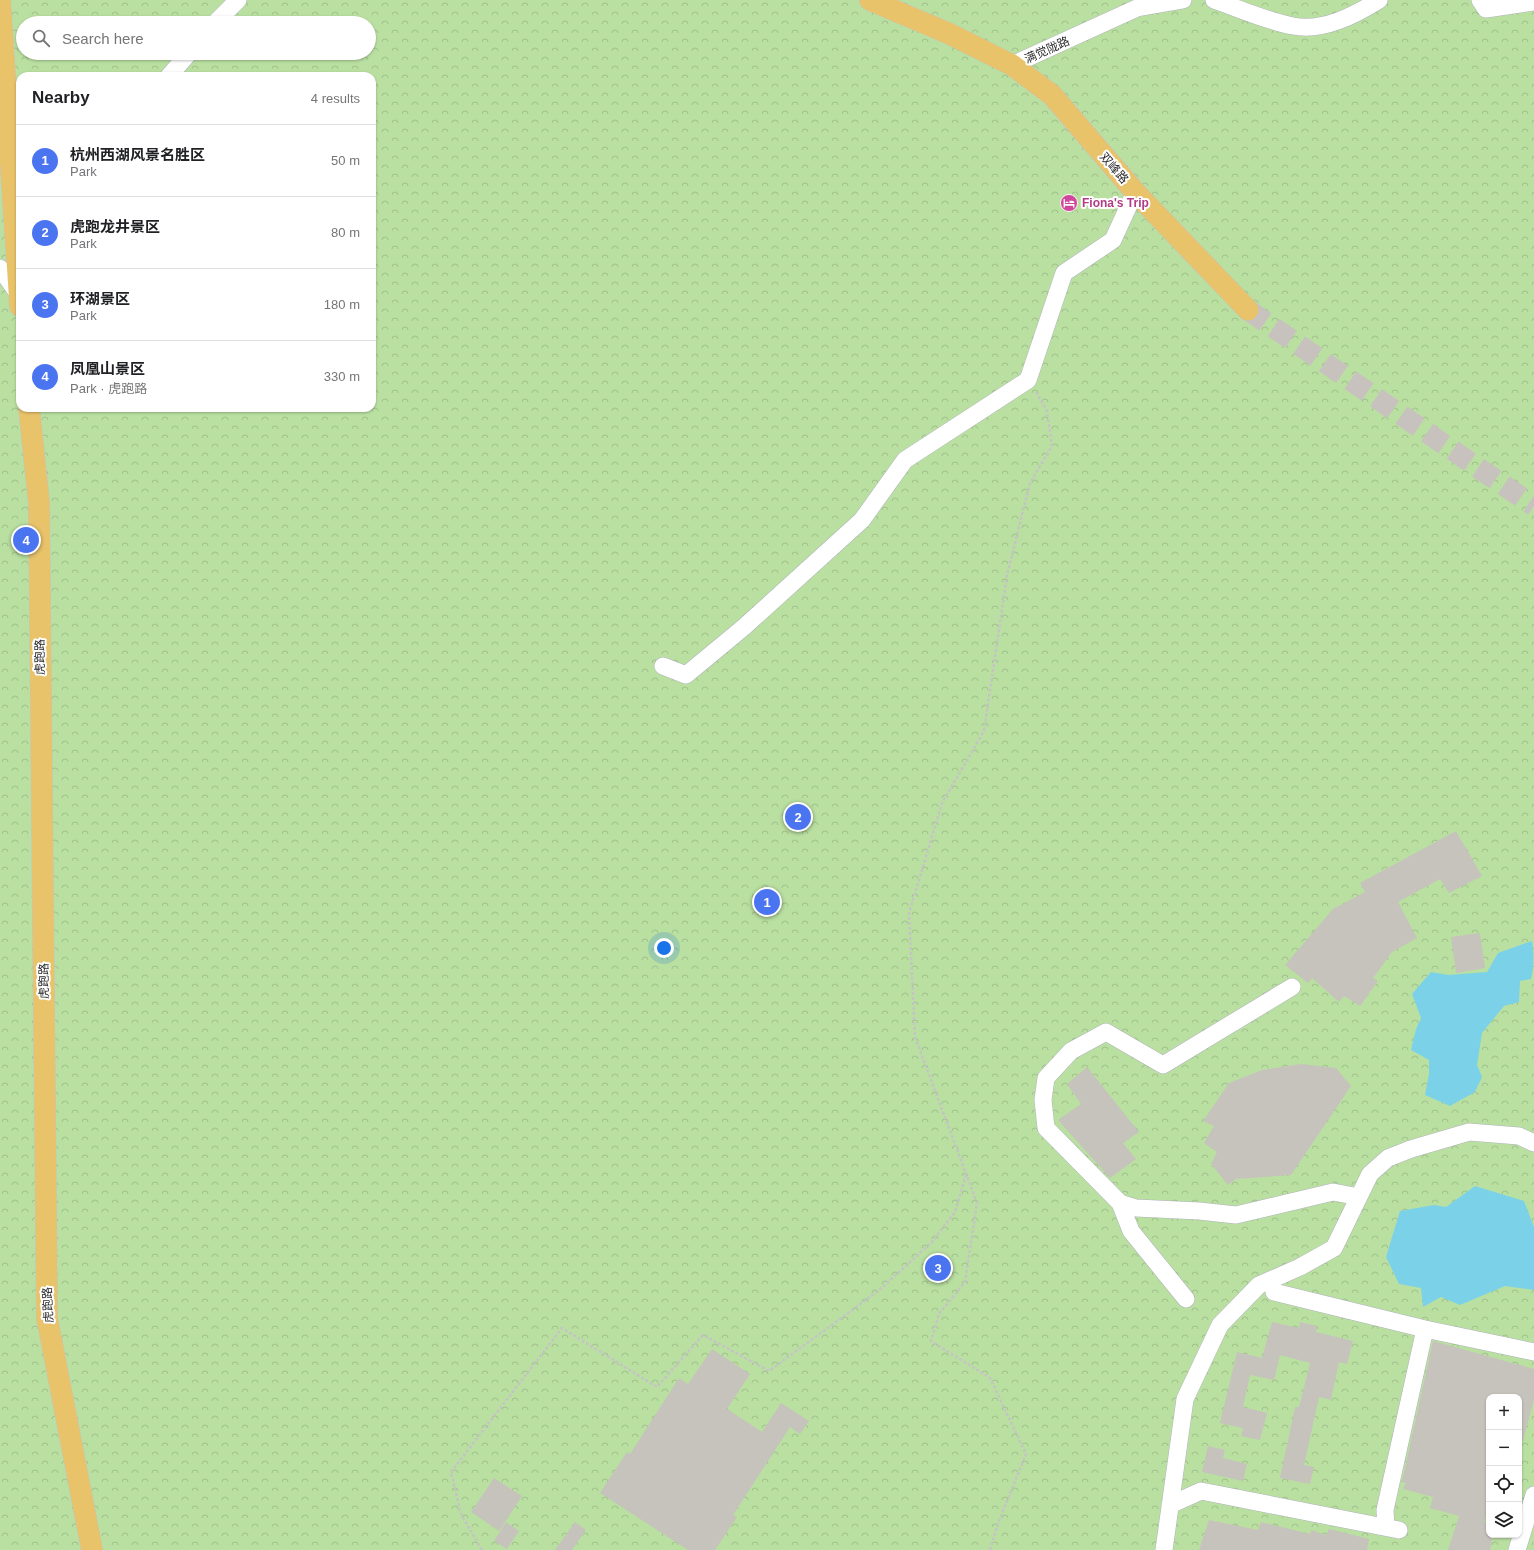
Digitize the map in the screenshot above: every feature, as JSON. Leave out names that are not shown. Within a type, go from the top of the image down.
[{"type":"main road","points":[[0,0],[16,213]]},
{"type":"main road","name":"满觉陇路","points":[[870,0],[950,34],[1012,65]]},
{"type":"main road","name":"双峰路","points":[[1012,65],[1052,95],[1135,192],[1248,310]]},
{"type":"main road","name":"虎跑路","points":[[29,412],[39,503],[47,1318],[92,1550]]},
{"type":"street","points":[[222,16],[238,0]]},
{"type":"street","name":"满觉陇路","points":[[1012,65],[1137,8],[1183,0]]},
{"type":"street","points":[[1214,0],[1294,27],[1315,26],[1336,22],[1379,0]]},
{"type":"street","points":[[1480,0],[1486,8],[1534,2]]},
{"type":"street","points":[[172,72],[183,60]]},
{"type":"street","points":[[663,666],[686,674],[744,627],[862,520],[905,460],[1028,380],[1064,272],[1113,240],[1135,192]]},
{"type":"street","points":[[0,268],[16,294]]},
{"type":"street","points":[[1186,1299],[1131,1231],[1120,1203],[1046,1128],[1043,1100],[1046,1078],[1071,1051],[1106,1032],[1163,1065],[1292,987]]},
{"type":"street","points":[[1164,1550],[1185,1399],[1220,1325],[1259,1285],[1300,1267],[1334,1248],[1370,1174],[1388,1158],[1411,1149],[1470,1132],[1519,1136],[1534,1143]]},
{"type":"street","points":[[1120,1203],[1136,1208],[1199,1211],[1236,1215],[1333,1192],[1359,1197]]},
{"type":"street","points":[[1274,1292],[1425,1329],[1534,1352]]},
{"type":"street","points":[[1170,1505],[1201,1491],[1392,1528],[1385,1510],[1425,1329]]},
{"type":"street","points":[[1518,1550],[1534,1496]]},
{"type":"path","points":[[990,1550],[997,1526],[1026,1454],[990,1378],[931,1341],[939,1314],[965,1282],[977,1203],[915,1037],[909,912],[942,803],[984,732],[1007,575],[1030,483],[1052,446],[1047,411],[1028,380]]},
{"type":"path","points":[[482,1550],[461,1514],[451,1472],[562,1328],[656,1387],[703,1335],[769,1371],[878,1291],[932,1242],[955,1212],[966,1174]]},
{"type":"green space","points":[[0,0],[1534,0],[1534,1550],[0,1550]]},
{"type":"water","points":[[1532,941],[1533,960],[1531,979],[1520,981],[1519,1002],[1504,1006],[1482,1033],[1477,1065],[1482,1077],[1475,1092],[1450,1106],[1425,1095],[1429,1074],[1429,1060],[1411,1050],[1416,1029],[1421,1018],[1412,994],[1431,972],[1448,975],[1487,972],[1498,953]]},
{"type":"water","points":[[1475,1186],[1524,1201],[1534,1227],[1534,1290],[1505,1286],[1460,1305],[1441,1297],[1423,1307],[1421,1288],[1399,1284],[1386,1257],[1400,1211],[1434,1205],[1446,1207]]},
{"type":"building","points":[[1456,831],[1482,876],[1449,893],[1440,879],[1398,902],[1417,938],[1392,952],[1373,978],[1378,981],[1360,1006],[1344,996],[1339,1002],[1312,978],[1308,983],[1285,965],[1333,909],[1365,892],[1360,883]]},
{"type":"building","points":[[1480,933],[1485,968],[1456,973],[1451,937]]},
{"type":"building","points":[[1301,1064],[1336,1068],[1351,1086],[1291,1175],[1236,1179],[1228,1185],[1211,1164],[1217,1152],[1204,1143],[1214,1126],[1203,1121],[1229,1083],[1262,1070]]},
{"type":"building","points":[[1087,1067],[1139,1132],[1123,1143],[1136,1159],[1110,1178],[1058,1120],[1081,1104],[1067,1084]]},
{"type":"building","points":[[1272,1322],[1299,1328],[1300,1322],[1317,1326],[1316,1332],[1353,1341],[1347,1364],[1339,1362],[1331,1400],[1319,1397],[1304,1465],[1314,1467],[1310,1484],[1280,1478],[1295,1407],[1299,1407],[1310,1363],[1280,1355],[1274,1380],[1250,1375],[1243,1407],[1267,1413],[1260,1440],[1241,1436],[1243,1428],[1220,1423],[1237,1352],[1262,1358]]},
{"type":"building","points":[[1433,1341],[1534,1369],[1534,1399],[1523,1441],[1522,1394],[1486,1394],[1486,1517],[1484,1522],[1486,1522],[1486,1538],[1492,1538],[1490,1550],[1448,1550],[1459,1516],[1430,1508],[1433,1497],[1403,1489],[1406,1483],[1402,1482]]},
{"type":"building","points":[[712,1349],[750,1374],[727,1409],[762,1432],[781,1403],[809,1421],[800,1434],[790,1427],[733,1515],[737,1517],[715,1550],[688,1550],[600,1493],[627,1452],[630,1454],[679,1378],[688,1384]]},
{"type":"building","points":[[1208,1446],[1225,1450],[1223,1458],[1247,1464],[1243,1481],[1202,1472]]},
{"type":"building","points":[[494,1478],[522,1496],[499,1531],[471,1512]]},
{"type":"building","points":[[1209,1520],[1258,1530],[1261,1522],[1310,1534],[1311,1530],[1326,1535],[1329,1529],[1369,1539],[1367,1550],[1199,1550]]},
{"type":"building","points":[[506,1522],[519,1531],[507,1549],[494,1541]]},
{"type":"building","points":[[575,1522],[586,1530],[572,1550],[555,1550]]},
{"type":"tunnel","points":[[1248,310],[1534,506]]},
{"type":"place","name":"Fiona's Trip","points":[[1069,203]]},
{"type":"place","name":"凤凰山景区","points":[[26,540]]},
{"type":"place","name":"虎跑龙井景区","points":[[798,817]]},
{"type":"place","name":"杭州西湖风景名胜区","points":[[767,902]]},
{"type":"place","name":"环湖景区","points":[[938,1268]]}]
